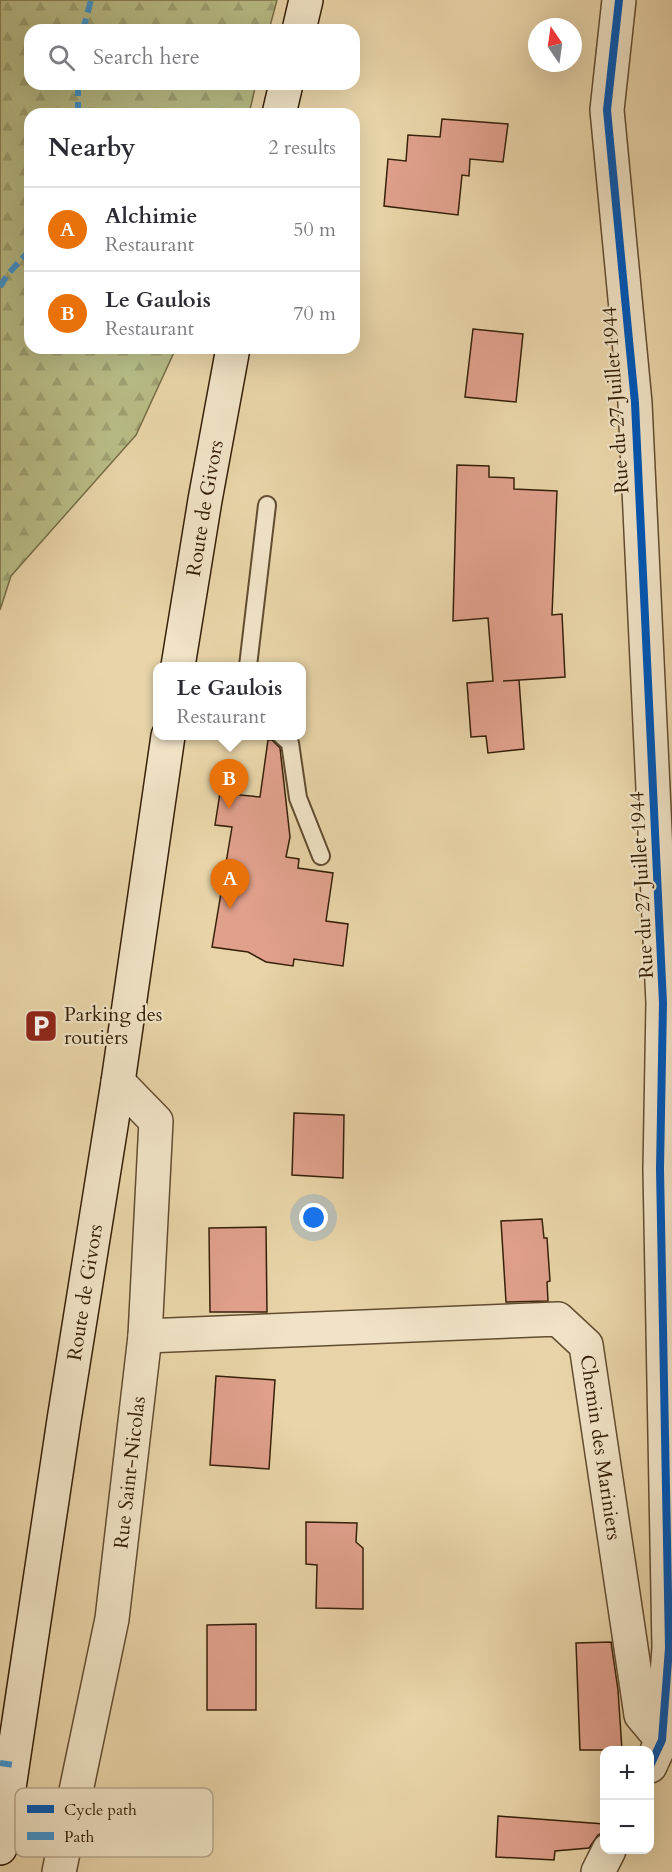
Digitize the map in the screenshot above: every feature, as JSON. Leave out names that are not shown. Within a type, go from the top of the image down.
[{"type":"street","points":[[300,24],[306,0]]},
{"type":"street","name":"Rue du 27 Juillet 1944","points":[[618,0],[607,110],[634,403],[668,1003],[660,1169],[669,1648],[656,1753]]},
{"type":"street","points":[[280,108],[285,90]]},
{"type":"street","name":"Route de Givors","points":[[179,662],[232,354]]},
{"type":"street","name":"Route de Givors","points":[[0,1848],[64,1420],[118,1082],[167,740]]},
{"type":"street","name":"Rue Saint-Nicolas","points":[[77,1788],[112,1619],[145,1336],[156,1120],[118,1082]]},
{"type":"street","name":"Chemin des Mariniers","points":[[145,1336],[558,1319],[585,1345],[641,1714],[656,1753]]},
{"type":"street","points":[[598,1872],[607,1854]]},
{"type":"street","name":"Rue Saint-Nicolas","points":[[59,1872],[62,1857]]},
{"type":"lane","points":[[248,662],[267,505]]},
{"type":"lane","points":[[287,740],[290,743],[298,798],[321,856]]},
{"type":"green space","points":[[0,0],[277,0],[271,24],[24,24],[24,90],[255,90],[250,108],[24,108],[24,354],[173,354],[136,435],[11,576],[0,610]]},
{"type":"building","points":[[442,119],[508,124],[503,162],[470,159],[469,176],[462,175],[458,215],[384,206],[388,159],[406,161],[408,135],[440,137]]},
{"type":"building","points":[[473,329],[523,334],[516,402],[465,397]]},
{"type":"building","points":[[457,465],[489,466],[489,477],[514,478],[514,489],[557,491],[552,615],[562,614],[565,677],[503,681],[519,680],[524,749],[488,753],[486,736],[471,737],[467,683],[493,681],[488,618],[453,621]]},
{"type":"building","points":[[268,740],[272,740],[280,748],[290,837],[286,857],[299,859],[298,868],[333,873],[326,921],[348,924],[343,966],[294,959],[293,966],[266,962],[248,952],[212,947],[232,827],[215,825],[220,793],[260,797]]},
{"type":"building","points":[[294,1113],[344,1115],[343,1178],[292,1175]]},
{"type":"building","points":[[542,1219],[544,1238],[547,1238],[550,1281],[547,1282],[548,1301],[506,1302],[501,1221]]},
{"type":"building","points":[[266,1227],[267,1312],[210,1312],[209,1228]]},
{"type":"building","points":[[216,1376],[275,1380],[269,1469],[210,1465]]},
{"type":"building","points":[[306,1522],[357,1523],[356,1542],[363,1548],[363,1609],[316,1608],[317,1565],[306,1564]]},
{"type":"building","points":[[256,1624],[256,1710],[207,1710],[207,1625]]},
{"type":"building","points":[[611,1642],[618,1690],[622,1746],[600,1746],[600,1750],[580,1750],[576,1643]]},
{"type":"building","points":[[498,1816],[600,1824],[600,1834],[589,1848],[555,1851],[554,1860],[496,1857]]},
{"type":"marked path","points":[[85,24],[91,0]]},
{"type":"marked path","points":[[78,90],[78,108]]},
{"type":"marked path","points":[[0,287],[24,257]]},
{"type":"marked path","points":[[0,1763],[13,1765]]},
{"type":"cycle path","points":[[619,0],[607,110],[635,403],[663,1003],[660,1169],[669,1648],[662,1740],[654,1757]]},
{"type":"place","name":"Le Gaulois","points":[[229,809]]},
{"type":"place","name":"Alchimie","points":[[230,909]]},
{"type":"place","name":"Parking des routiers","points":[[41,1026]]}]
